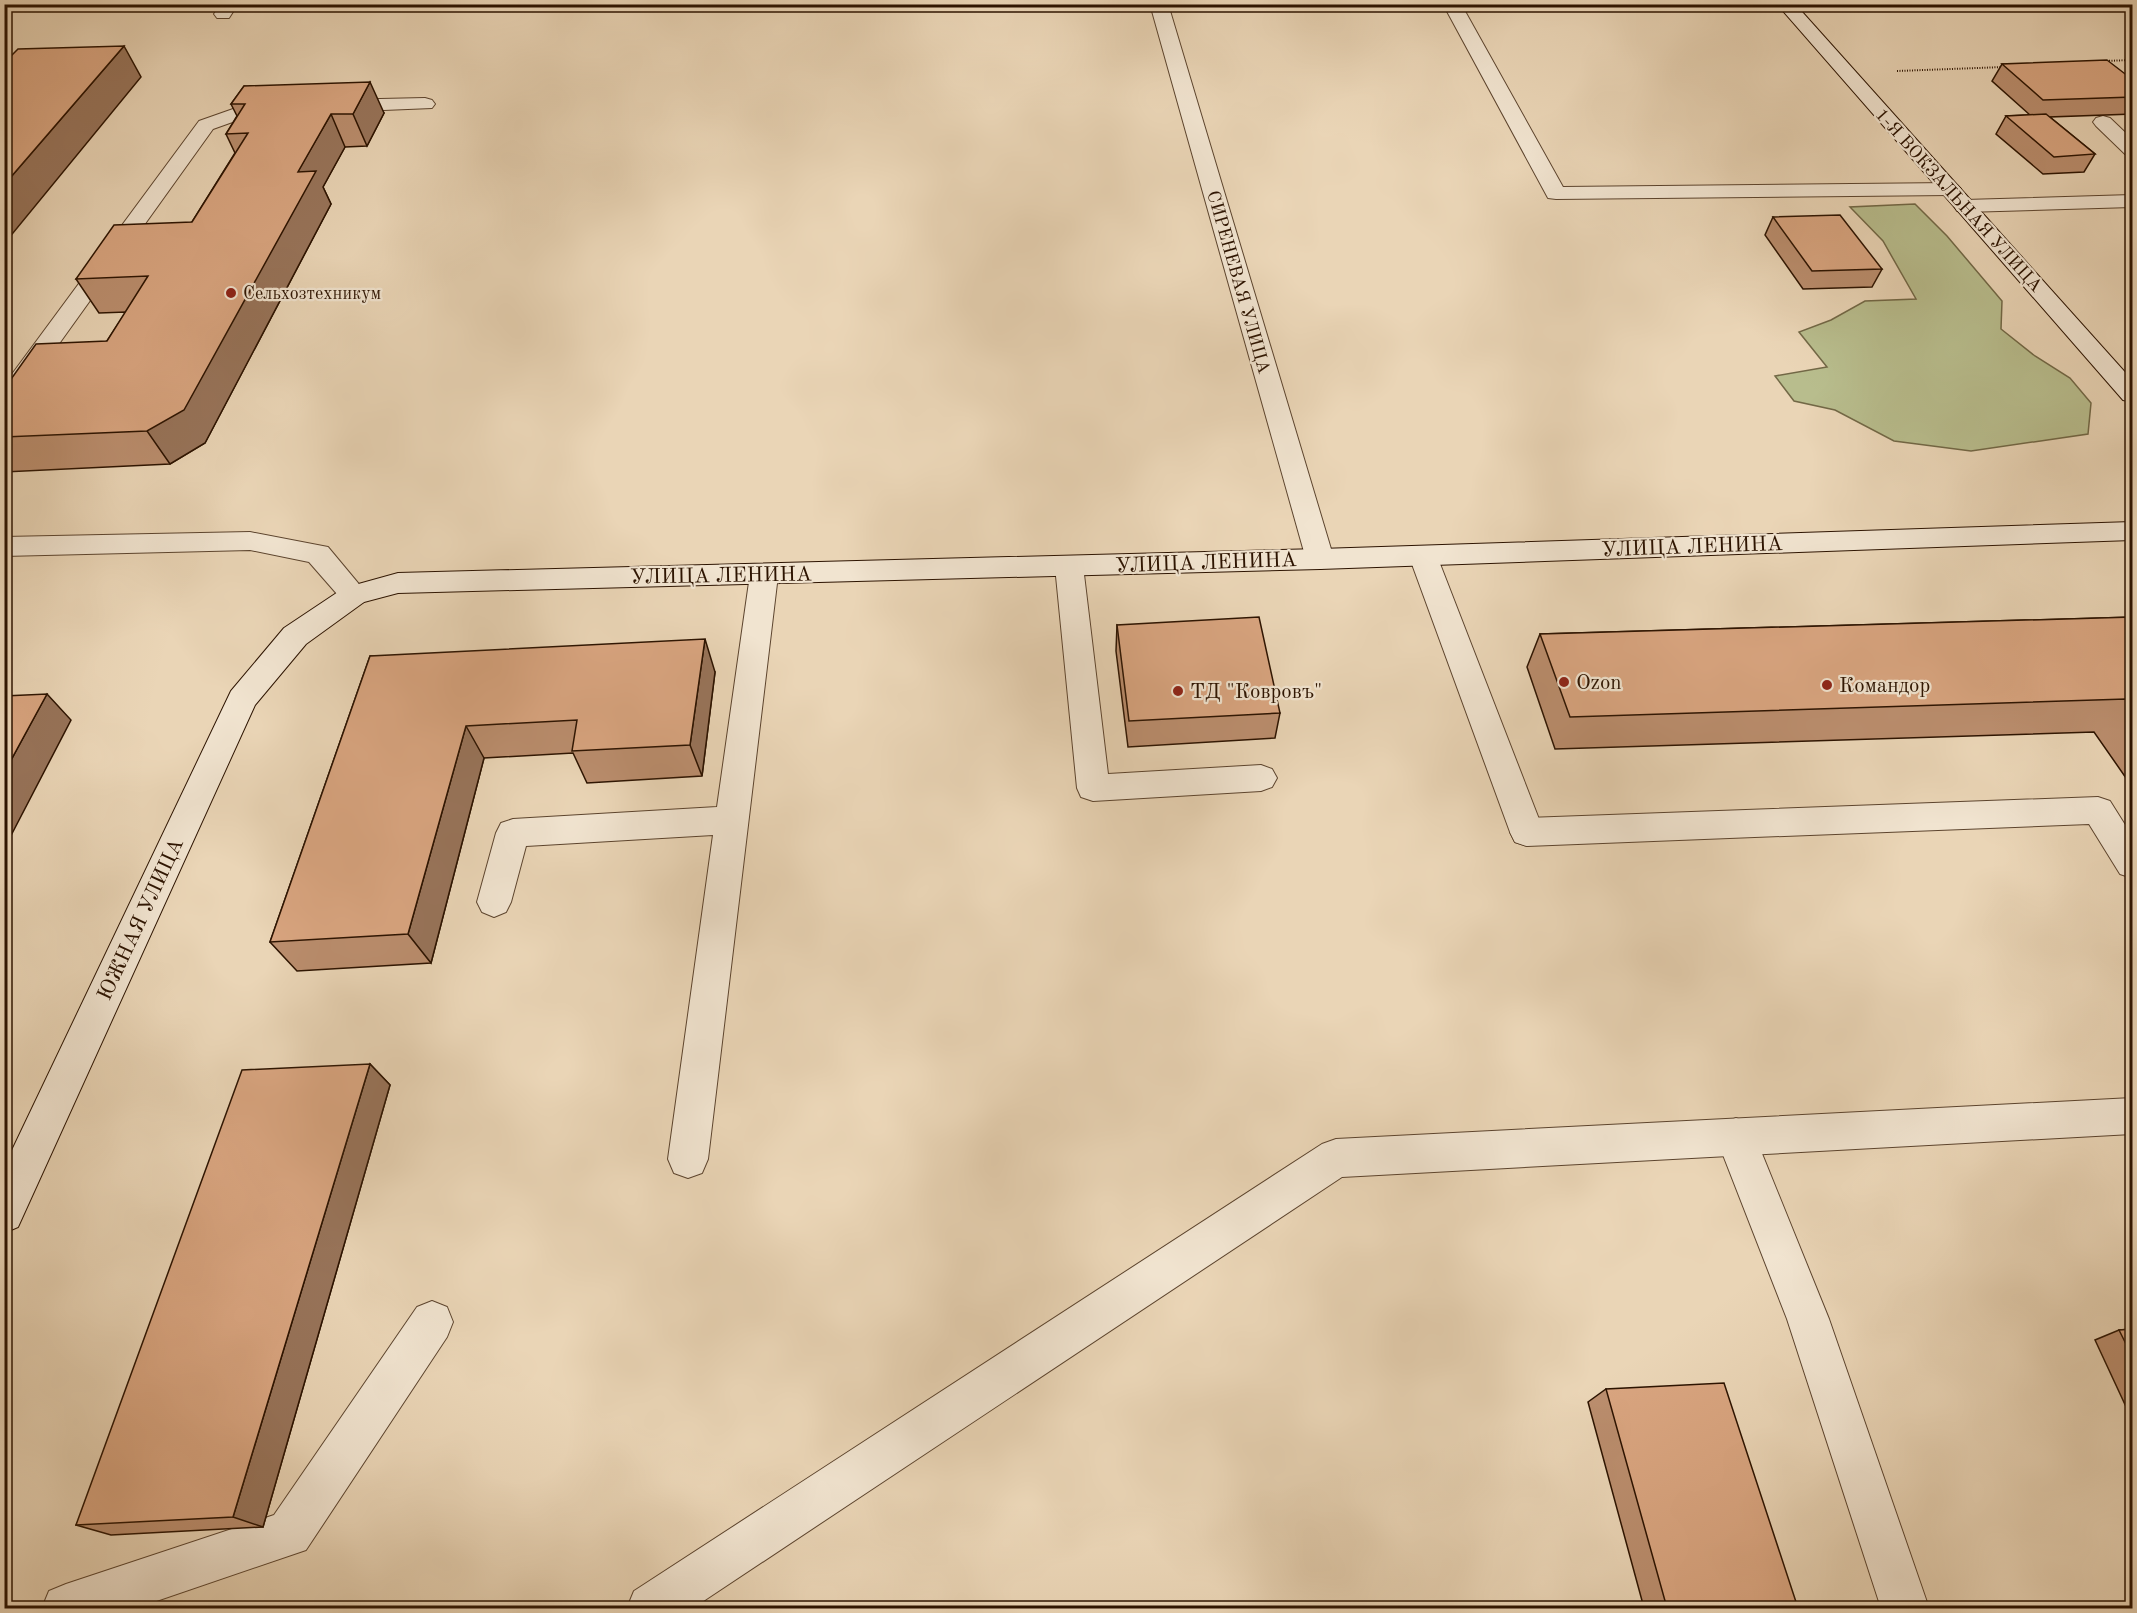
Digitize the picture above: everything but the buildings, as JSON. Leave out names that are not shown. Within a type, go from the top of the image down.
[{"type":"street","name":"СИРЕНЕВАЯ УЛИЦА","points":[[1159,4],[1320,559]]},
{"type":"street","points":[[1452,4],[1556,194],[1950,189]]},
{"type":"street","name":"1-Я ВОКЗАЛЬНАЯ УЛИЦА","points":[[1785,4],[2133,395]]},
{"type":"street","points":[[322,106],[425,104]]},
{"type":"street","points":[[4,403],[206,125],[253,108],[299,107]]},
{"type":"street","points":[[2103,123],[2133,150]]},
{"type":"street","points":[[1965,206],[2133,201]]},
{"type":"street","name":"УЛИЦА ЛЕНИНА","points":[[295,636],[354,595],[398,583],[1424,556],[2133,531]]},
{"type":"street","points":[[4,547],[250,541],[318,554],[354,595]]},
{"type":"street","points":[[1424,556],[1527,832],[2098,810],[2133,864]]},
{"type":"street","points":[[1069,566],[1093,788],[1261,778]]},
{"type":"street","points":[[688,1159],[764,575]]},
{"type":"street","name":"ЮЖНАЯ УЛИЦА","points":[[4,1213],[242,699],[295,636]]},
{"type":"street","points":[[494,902],[513,834],[732,820]]},
{"type":"street","points":[[651,1608],[1336,1158],[2133,1116]]},
{"type":"street","points":[[1736,1137],[1808,1319],[1905,1608]]},
{"type":"street","points":[[66,1608],[289,1533],[432,1322]]},
{"type":"path","points":[[2100,62],[2133,60]]},
{"type":"path","points":[[1846,73],[2011,67]]},
{"type":"green space","points":[[1915,204],[1947,236],[2002,301],[2001,329],[2035,356],[2070,378],[2091,403],[2088,434],[1971,451],[1894,441],[1835,410],[1794,401],[1775,376],[1827,367],[1799,332],[1831,320],[1865,301],[1916,299],[1883,241],[1850,207]]},
{"type":"place","name":"Сельхозтехникум","points":[[231,293]]},
{"type":"place","name":"Ozon","points":[[1564,682]]},
{"type":"place","name":"Командор","points":[[1827,685]]},
{"type":"place","name":"ТД \"Ковровъ\"","points":[[1178,691]]}]
